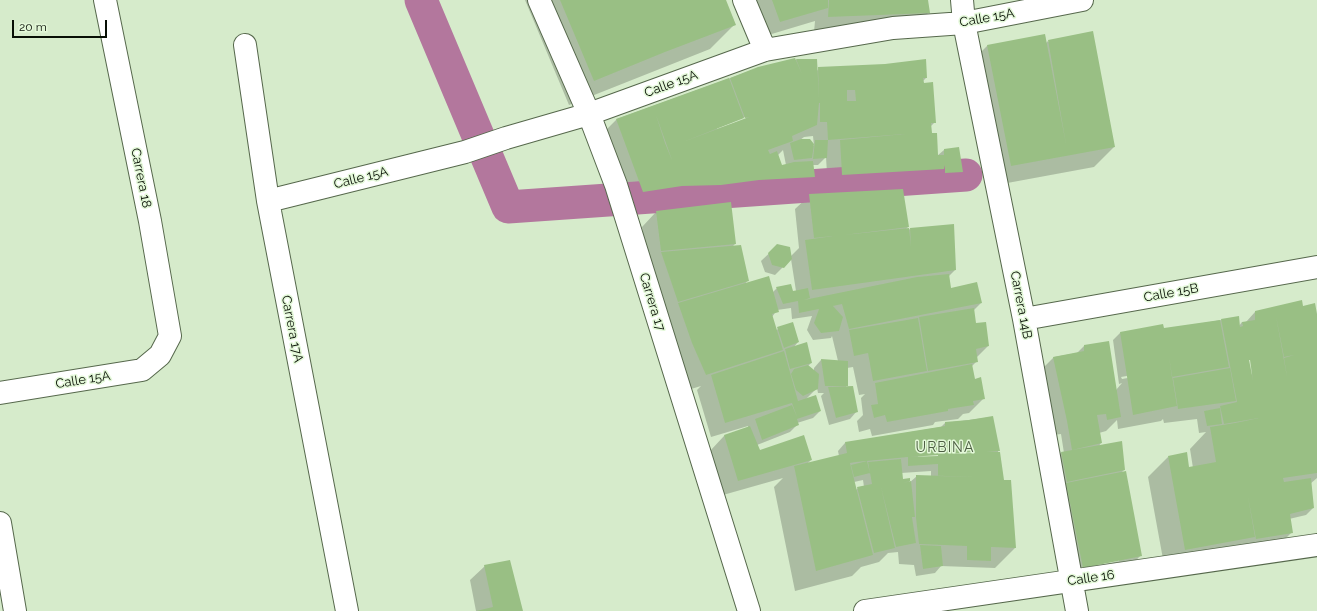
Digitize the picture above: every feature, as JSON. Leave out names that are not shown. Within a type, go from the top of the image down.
[{"type":"street","name":"Carrera 18","points":[[105,0],[150,221],[170,336],[160,355]]},
{"type":"street","name":"Carrera 17","points":[[539,0],[589,114],[616,185],[749,611]]},
{"type":"street","points":[[744,0],[764,50]]},
{"type":"street","name":"Carrera 14B","points":[[962,0],[964,23],[1024,319],[1077,611]]},
{"type":"street","name":"Calle 15A","points":[[268,202],[465,152],[506,138],[589,114],[764,50],[893,28],[964,23],[1082,0]]},
{"type":"street","name":"Carrera 17A","points":[[245,45],[268,202],[347,611]]},
{"type":"street","name":"Calle 15B","points":[[1024,319],[1317,267]]},
{"type":"street","name":"Calle 15A","points":[[0,393],[142,370],[160,355]]},
{"type":"street","points":[[0,523],[15,611]]},
{"type":"street","name":"Calle 16","points":[[865,611],[1071,580],[1317,546]]},
{"type":"building","points":[[560,0],[726,0],[736,25],[594,81]]},
{"type":"building","points":[[772,0],[828,0],[828,8],[780,22]]},
{"type":"building","points":[[829,0],[928,0],[930,13],[828,17]]},
{"type":"building","points":[[1093,31],[1115,147],[1011,166],[987,45],[1045,34],[1066,144],[1048,40]]},
{"type":"building","points":[[795,58],[802,74],[796,59],[817,59],[819,98],[818,67],[885,64],[926,59],[927,78],[923,78],[924,83],[933,82],[936,123],[931,123],[932,133],[937,133],[938,155],[944,155],[944,149],[959,147],[963,172],[945,173],[945,165],[944,169],[842,175],[840,140],[905,134],[828,140],[827,122],[820,122],[819,103],[817,125],[792,136],[793,141],[768,150],[770,154],[777,151],[782,165],[794,162],[813,161],[815,177],[759,180],[721,185],[682,186],[643,192],[616,119],[729,78],[744,118],[683,142],[749,117],[745,118],[730,78],[758,67]],"holes":[[[847,90],[855,90],[856,101],[847,101]],[[656,115],[672,160],[665,143]]]},
{"type":"building","points":[[801,139],[810,139],[814,144],[812,158],[794,160],[790,143]]},
{"type":"building","points":[[815,140],[828,140],[827,158],[813,159]]},
{"type":"building","points":[[903,189],[909,227],[844,235],[909,228],[911,246],[910,228],[954,224],[956,270],[812,290],[805,240],[833,236],[814,238],[809,194]]},
{"type":"building","points":[[731,202],[736,244],[661,251],[656,211]]},
{"type":"building","points":[[777,244],[790,247],[792,259],[784,268],[772,265],[768,253]]},
{"type":"building","points":[[741,245],[749,281],[678,302],[661,252]]},
{"type":"building","points":[[949,274],[951,288],[977,282],[982,303],[849,329],[842,304],[833,306],[843,317],[839,331],[821,333],[814,323],[819,309],[799,313],[798,301],[783,304],[776,287],[791,284],[793,291],[808,288],[810,298],[804,300],[917,277]]},
{"type":"building","points":[[769,276],[779,312],[772,314],[783,350],[706,375],[692,343],[678,303]]},
{"type":"building","points":[[1302,300],[1303,306],[1315,303],[1317,314],[1317,473],[1283,478],[1284,482],[1311,478],[1314,508],[1290,514],[1293,533],[1256,539],[1248,497],[1255,537],[1185,550],[1168,456],[1187,452],[1189,467],[1216,462],[1210,427],[1259,418],[1224,424],[1220,406],[1237,402],[1221,319],[1239,316],[1240,327],[1243,326],[1242,322],[1255,320],[1255,311]],"holes":[[[1276,316],[1284,357],[1294,355],[1284,358],[1287,377]]]},
{"type":"building","points":[[974,308],[976,323],[986,322],[989,346],[976,349],[978,362],[928,371],[919,317]]},
{"type":"building","points":[[918,318],[927,371],[873,381],[868,353],[854,356],[849,330]]},
{"type":"building","points":[[1220,320],[1229,367],[1172,377],[1177,406],[1133,415],[1120,332],[1163,324],[1164,328]]},
{"type":"building","points":[[793,322],[799,342],[784,348],[777,327]]},
{"type":"building","points":[[1109,341],[1121,417],[1107,420],[1106,414],[1097,415],[1102,443],[1072,450],[1053,357],[1084,351],[1084,345]]},
{"type":"building","points":[[807,342],[812,363],[790,369],[785,349]]},
{"type":"building","points":[[784,351],[798,401],[816,395],[821,411],[797,419],[799,425],[762,440],[755,419],[792,405],[797,417],[792,403],[725,423],[711,375]]},
{"type":"building","points":[[821,359],[848,361],[848,386],[825,386]]},
{"type":"building","points":[[972,364],[975,379],[981,377],[985,399],[973,401],[974,405],[887,422],[885,415],[874,418],[871,405],[878,404],[875,383]]},
{"type":"building","points":[[808,365],[819,374],[818,389],[803,396],[796,390],[791,374],[794,369]]},
{"type":"building","points":[[1230,368],[1236,401],[1178,409],[1173,378]]},
{"type":"building","points":[[853,386],[858,412],[836,418],[828,387]]},
{"type":"building","points":[[1220,408],[1222,424],[1207,426],[1204,411]]},
{"type":"building","points":[[993,416],[1000,451],[987,452],[1000,452],[1004,480],[1011,480],[1016,548],[991,547],[991,561],[967,560],[967,546],[919,544],[916,518],[916,475],[938,476],[938,464],[908,466],[908,457],[850,463],[873,555],[816,571],[794,466],[847,453],[845,442],[945,426],[945,422]],"holes":[[[974,452],[974,453],[947,454]],[[938,455],[938,456],[910,457]]]},
{"type":"building","points":[[750,426],[760,450],[804,435],[812,460],[738,481],[724,435]]},
{"type":"building","points":[[1122,441],[1125,470],[1067,482],[1061,452]]},
{"type":"building","points":[[901,459],[903,479],[910,478],[910,481],[903,483],[911,481],[915,517],[912,517],[916,543],[896,547],[881,487],[895,548],[874,553],[857,487],[872,484],[868,462]]},
{"type":"building","points":[[867,461],[870,473],[854,477],[851,465]]},
{"type":"building","points":[[1126,471],[1142,556],[1083,568],[1066,483]]},
{"type":"building","points":[[920,545],[941,546],[943,566],[923,569]]},
{"type":"building","points":[[510,560],[523,611],[476,611],[493,607],[484,565]]},
{"type":"waterway","points":[[421,0],[508,207],[966,175]]},
{"type":"district","name":"URBINA","points":[[945,448]]}]
